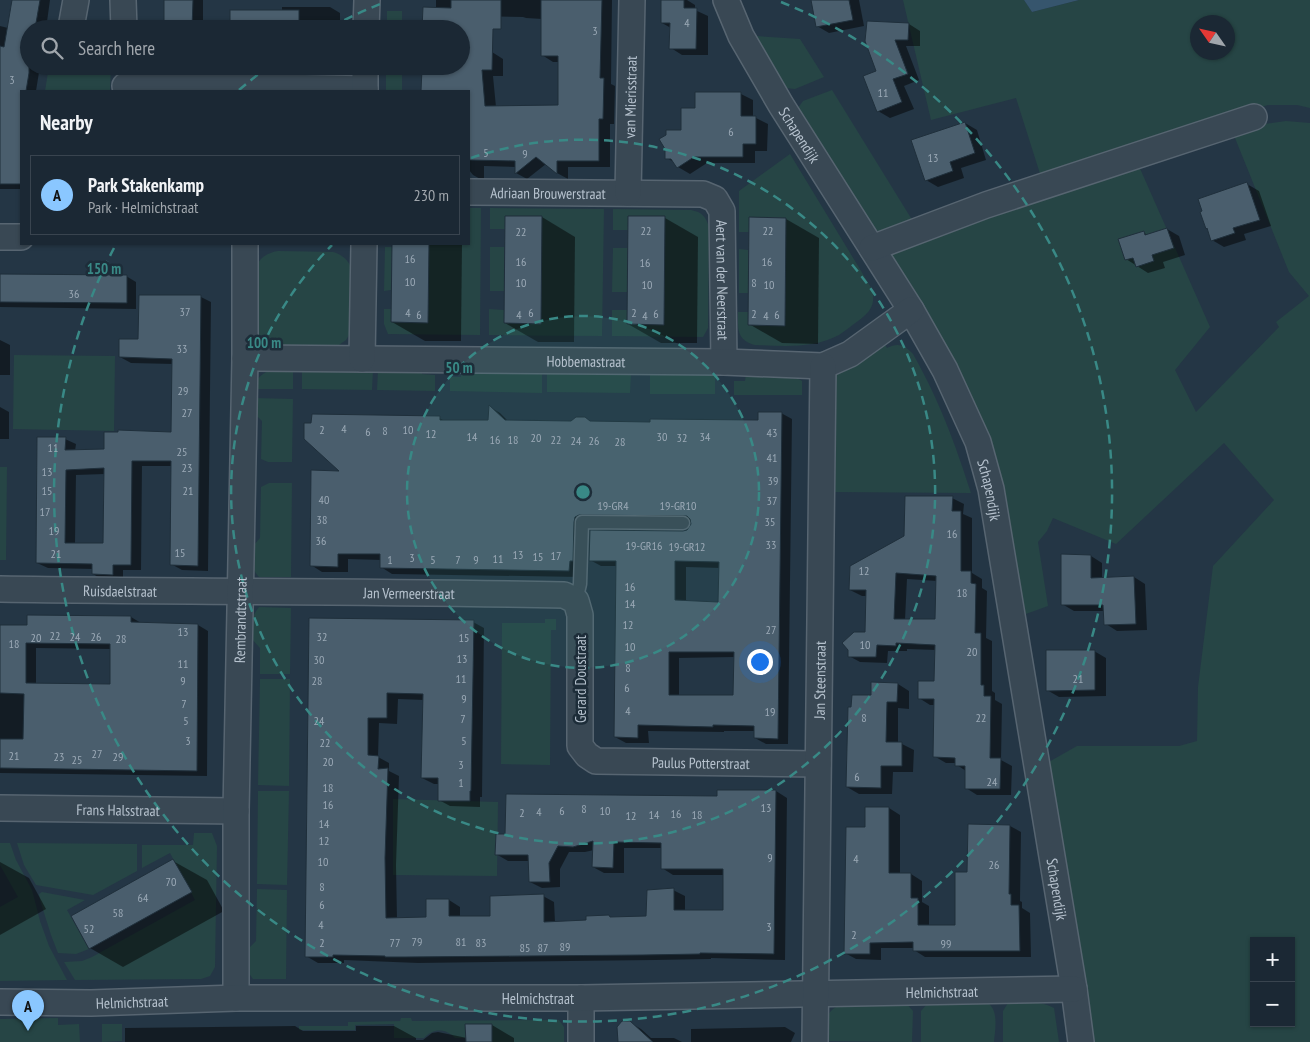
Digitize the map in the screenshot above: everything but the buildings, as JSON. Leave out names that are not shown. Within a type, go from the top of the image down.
[{"type":"street","points":[[72,20],[76,0]]},
{"type":"street","points":[[124,0],[124,20]]},
{"type":"street","points":[[366,20],[367,0]]},
{"type":"street","name":"van Mierisstraat","points":[[628,193],[632,0]]},
{"type":"street","name":"Schapendijk","points":[[726,0],[741,36],[781,105],[911,310],[945,370],[978,442],[991,489],[1074,989],[1081,1042]]},
{"type":"street","points":[[125,81],[242,86],[365,82]]},
{"type":"street","points":[[872,248],[986,205],[1254,117]]},
{"type":"street","name":"Adriaan Brouwerstraat","points":[[470,192],[628,193]]},
{"type":"street","name":"Aert van der Neerstraat","points":[[628,193],[703,194],[715,200],[722,211],[724,362]]},
{"type":"street","points":[[0,236],[20,237]]},
{"type":"street","name":"Rembrandtstraat","points":[[236,998],[236,811],[245,358],[245,245]]},
{"type":"street","points":[[362,359],[364,245]]},
{"type":"street","name":"Hobbemastraat","points":[[245,358],[724,362],[823,366],[850,354],[911,310]]},
{"type":"street","name":"Jan Steenstraat","points":[[815,1042],[823,366]]},
{"type":"street","name":"Ruisdaelstraat","points":[[0,589],[240,592]]},
{"type":"street","name":"Jan Vermeerstraat","points":[[240,592],[390,592],[564,596],[576,601]]},
{"type":"street","name":"Gerard Doustraat","points":[[576,601],[580,615],[580,746],[586,755]]},
{"type":"street","name":"Paulus Potterstraat","points":[[586,755],[596,761],[818,764]]},
{"type":"street","name":"Frans Halsstraat","points":[[0,808],[236,811]]},
{"type":"street","name":"Helmichstraat","points":[[0,1002],[91,1003],[236,998],[581,998],[1074,989]]},
{"type":"street","points":[[581,998],[582,1042]]},
{"type":"lane","points":[[576,601],[580,584],[582,522],[683,523]]},
{"type":"green space","points":[[903,0],[1024,0],[1032,12],[1079,0],[1310,0],[1310,108],[1297,105],[1268,105],[1170,135],[1042,180],[1016,98],[931,120]]},
{"type":"green space","points":[[387,11],[402,11],[402,20],[387,20]]},
{"type":"green space","points":[[755,36],[800,39],[824,77],[795,89],[786,88]]},
{"type":"green space","points":[[48,75],[111,75],[110,90],[45,90]]},
{"type":"green space","points":[[386,75],[402,75],[402,90],[386,90]]},
{"type":"green space","points":[[832,90],[914,223],[875,234],[798,108],[803,101]]},
{"type":"green space","points":[[1286,121],[1310,123],[1310,1042],[1093,1042],[1047,763],[1077,746],[1179,746],[1197,741],[1198,687],[1213,566],[1274,500],[1224,443],[1116,544],[1053,518],[1047,531],[1038,542],[1048,606],[1023,615],[990,449],[971,394],[930,320],[883,248],[1138,164],[1210,327],[1175,370],[1196,412],[1279,327],[1276,322],[1309,296],[1289,272],[1233,133],[1257,125]]},
{"type":"green space","points":[[790,154],[872,289],[873,299],[871,308],[862,318],[839,335],[819,343],[798,346],[755,345],[741,337],[738,328],[738,312],[748,312],[748,325],[785,325],[786,218],[749,217],[749,232],[739,232],[739,191]]},
{"type":"green space","points":[[470,208],[481,208],[480,335],[388,334],[384,324],[384,309],[391,309],[391,322],[428,323],[429,245],[470,245]]},
{"type":"green space","points":[[490,208],[604,209],[602,336],[489,335],[489,309],[504,310],[504,323],[541,323],[542,216],[505,216],[505,229],[490,229]]},
{"type":"green space","points":[[613,209],[691,210],[698,212],[705,218],[709,227],[708,328],[703,337],[612,336],[612,310],[627,310],[627,324],[664,324],[665,217],[628,216],[628,230],[613,230]]},
{"type":"green space","points":[[385,247],[392,247],[391,290],[384,291]]},
{"type":"green space","points":[[490,247],[504,247],[504,291],[490,291]]},
{"type":"green space","points":[[613,248],[628,248],[627,292],[612,292]]},
{"type":"green space","points":[[739,249],[748,250],[748,293],[739,293]]},
{"type":"green space","points":[[278,251],[333,252],[345,258],[349,263],[352,269],[352,330],[346,340],[336,347],[274,347],[262,341],[254,331],[254,269],[264,257]]},
{"type":"green space","points":[[882,340],[887,348],[901,345],[913,354],[946,422],[971,493],[831,492],[834,381],[840,369]]},
{"type":"green space","points":[[14,355],[115,356],[114,431],[13,429]]},
{"type":"green space","points":[[293,369],[293,389],[252,389],[264,373],[274,370]]},
{"type":"green space","points":[[302,369],[373,370],[372,390],[302,389]]},
{"type":"green space","points":[[378,370],[422,371],[422,374],[435,375],[435,391],[377,390]]},
{"type":"green space","points":[[470,371],[542,372],[542,393],[450,391],[450,377],[469,375]]},
{"type":"green space","points":[[547,372],[631,373],[630,393],[547,392]]},
{"type":"green space","points":[[650,373],[715,374],[715,394],[650,394]]},
{"type":"green space","points":[[746,374],[794,376],[802,381],[802,395],[734,395],[734,381],[745,381]]},
{"type":"green space","points":[[252,398],[293,399],[292,462],[268,462],[261,459],[262,421],[252,411]]},
{"type":"green space","points":[[0,467],[7,467],[6,560],[0,560]]},
{"type":"green space","points":[[269,483],[292,483],[291,577],[259,577],[254,571],[252,564],[251,548],[260,538],[261,487]]},
{"type":"green space","points":[[259,607],[291,608],[290,674],[260,674],[260,648],[250,637],[254,614]]},
{"type":"green space","points":[[545,619],[556,619],[556,630],[551,630],[550,765],[501,764],[502,623],[545,623]]},
{"type":"green space","points":[[260,679],[290,679],[289,786],[258,785]]},
{"type":"green space","points":[[258,791],[289,791],[287,885],[257,884]]},
{"type":"green space","points":[[393,799],[498,802],[497,876],[393,875]]},
{"type":"green space","points":[[194,833],[212,833],[217,846],[215,967],[210,976],[201,979],[75,980],[64,962],[82,961],[92,957],[195,900],[170,853],[142,868],[142,845],[193,845]]},
{"type":"green space","points":[[0,843],[10,843],[16,860],[32,890],[49,946],[67,980],[0,981],[0,907],[18,897],[0,865]]},
{"type":"green space","points":[[17,843],[137,844],[137,871],[93,895],[36,885],[24,865]]},
{"type":"green space","points":[[257,889],[287,890],[286,979],[253,979],[248,969],[246,951],[256,941]]},
{"type":"green space","points":[[42,892],[85,900],[67,910],[89,949],[76,954],[58,953],[40,900],[39,894]]},
{"type":"green space","points":[[988,1003],[995,1016],[994,1042],[921,1042],[921,1011],[927,1004]]},
{"type":"green space","points":[[1008,1003],[1037,1003],[1054,1008],[1059,1042],[1003,1042],[1003,1011]]},
{"type":"green space","points":[[907,1004],[913,1011],[912,1042],[825,1041],[828,1015],[841,1005]]},
{"type":"green space","points":[[58,1018],[58,1025],[79,1024],[80,1042],[0,1042],[0,1019]]},
{"type":"green space","points":[[401,1018],[411,1018],[412,1021],[559,1020],[564,1027],[564,1042],[492,1042],[492,1024],[465,1024],[465,1038],[455,1038],[448,1032],[439,1030],[431,1032],[424,1038],[394,1038],[394,1024],[355,1025],[355,1030],[299,1030],[299,1026],[348,1026],[348,1022],[400,1021]]},
{"type":"green space","points":[[102,1024],[122,1024],[122,1041],[102,1042]]},
{"type":"water","points":[[1024,0],[1079,0],[1032,12]]},
{"type":"place","name":"Park Stakenkamp","points":[[28,1031]]}]
